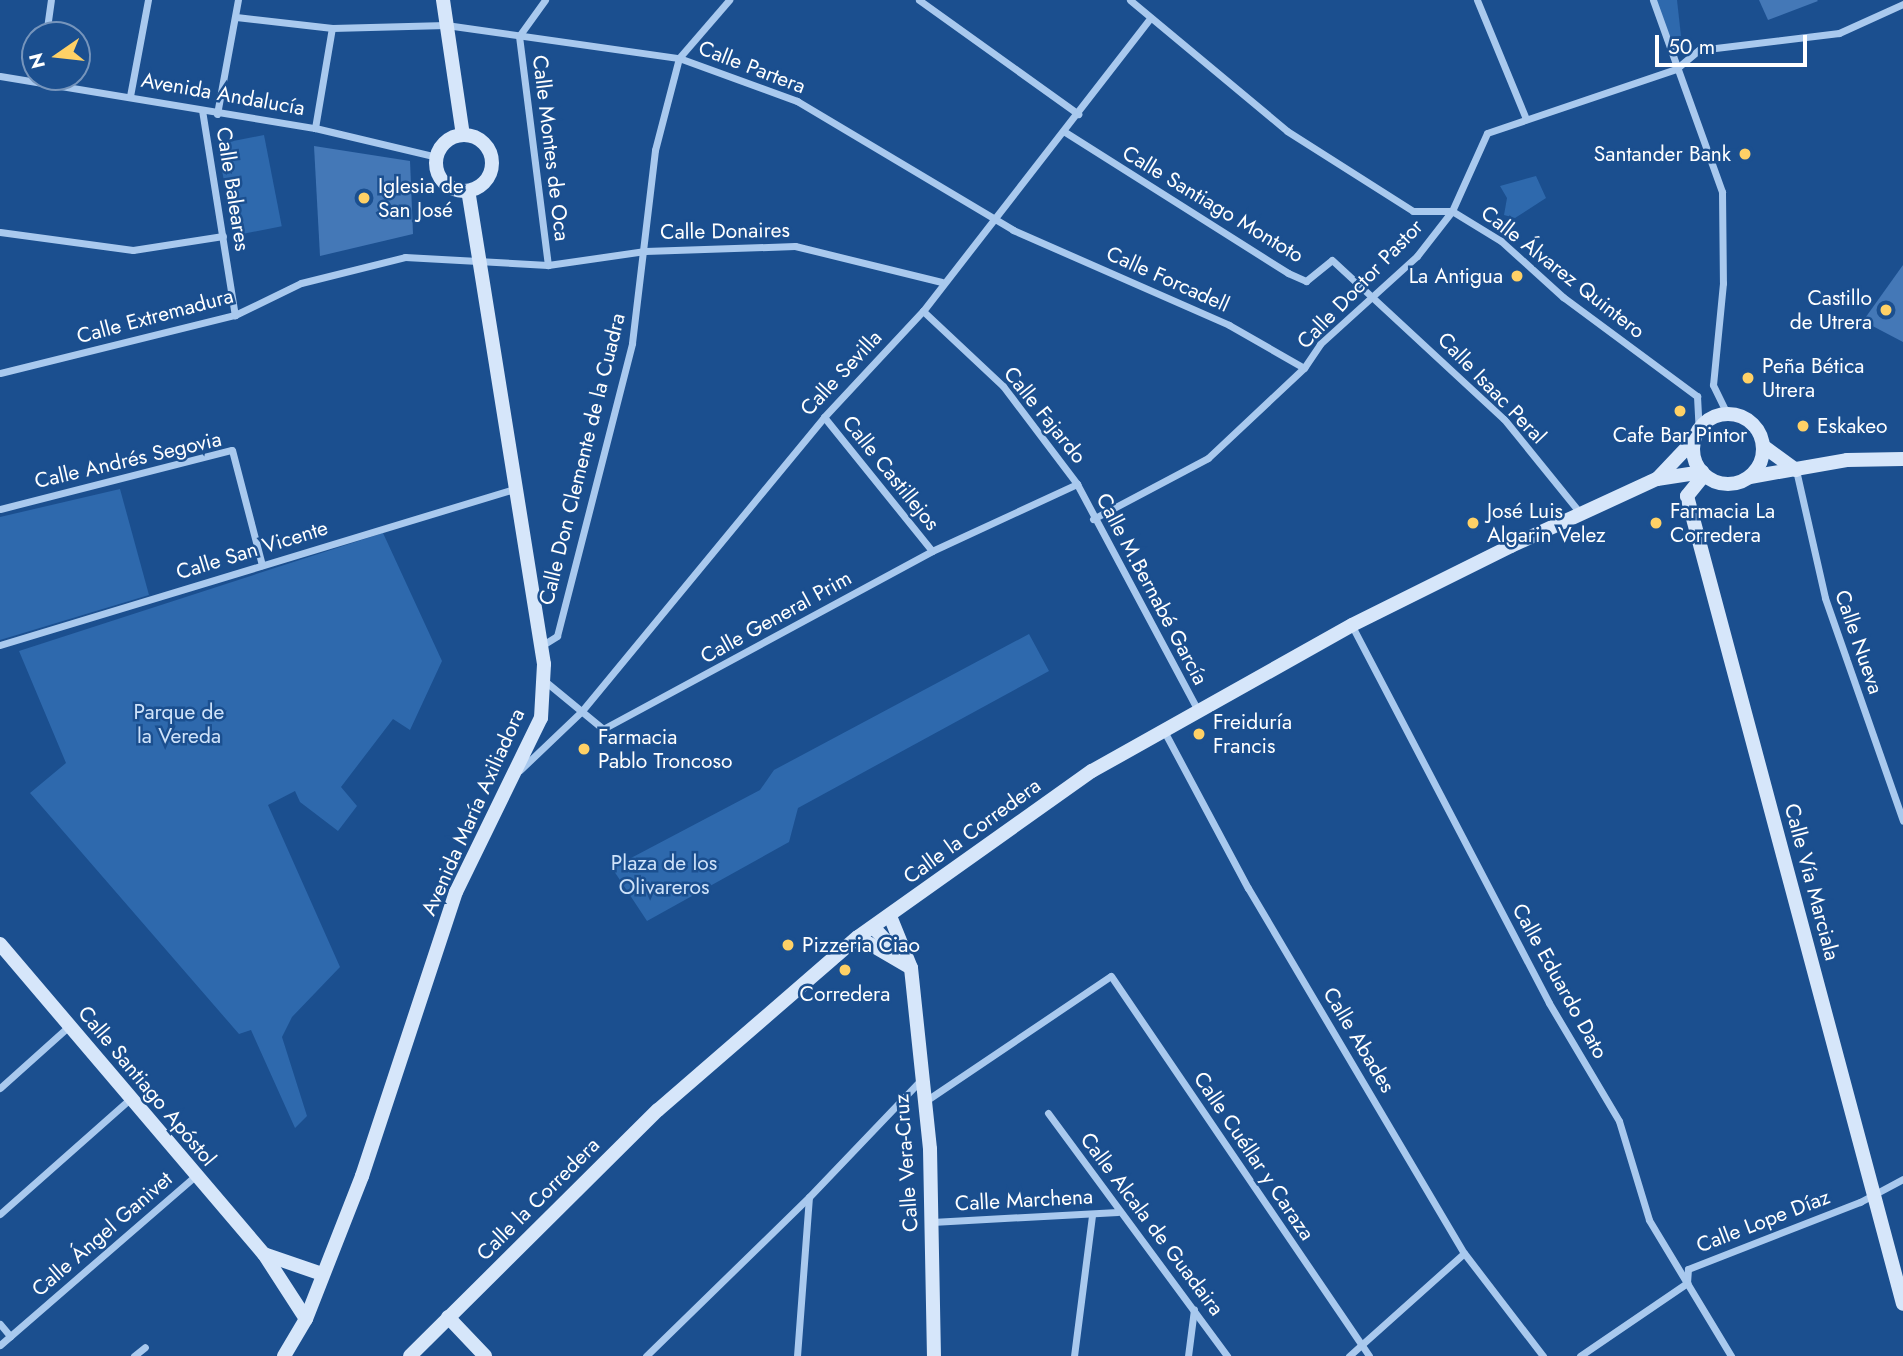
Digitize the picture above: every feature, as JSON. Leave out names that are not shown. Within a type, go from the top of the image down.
[{"type":"street","points":[[48,21],[51,0]]},
{"type":"street","points":[[130,96],[148,0]]},
{"type":"street","points":[[217,114],[238,0]]},
{"type":"street","points":[[443,0],[463,135]]},
{"type":"street","name":"Calle Montes de Oca","points":[[545,0],[519,36],[548,265]]},
{"type":"street","name":"Calle Don Clemente de la Cuadra","points":[[541,646],[557,636],[632,343],[645,251],[654,150],[679,58],[729,0]]},
{"type":"street","points":[[919,0],[1078,114]]},
{"type":"street","name":"Calle Álvarez Quintero","points":[[1130,0],[1287,131],[1413,211],[1452,211],[1501,240],[1563,297],[1697,396]]},
{"type":"street","points":[[1477,0],[1526,119]]},
{"type":"street","points":[[1653,0],[1675,69],[1722,192],[1723,283],[1713,386],[1727,414],[1752,423],[1763,446],[1796,470]]},
{"type":"street","name":"Calle Doctor Pastor","points":[[1093,519],[1208,458],[1304,369],[1320,344],[1369,299],[1452,211],[1487,133],[1675,69],[1699,50],[1839,33],[1903,4]]},
{"type":"street","name":"Calle Partera","points":[[236,17],[332,28],[446,25],[679,58],[797,102],[998,218],[1013,230]]},
{"type":"street","name":"Calle Sevilla","points":[[581,712],[824,417],[923,311],[942,282],[998,218],[1150,18]]},
{"type":"street","points":[[315,128],[332,28]]},
{"type":"street","name":"Avenida Andalucía","points":[[0,76],[21,78]]},
{"type":"street","name":"Avenida Andalucía","points":[[91,89],[217,114],[315,128],[437,157]]},
{"type":"street","name":"Calle Baleares","points":[[202,110],[235,315]]},
{"type":"street","name":"Calle Santiago Montoto","points":[[1065,132],[1288,273],[1307,281],[1332,260],[1369,299]]},
{"type":"street","points":[[463,135],[481,140],[491,156],[485,182],[468,191],[444,182],[437,157],[446,142],[463,135]]},
{"type":"street","name":"Avenida María Axiliadora","points":[[284,1356],[306,1319],[321,1274],[362,1176],[456,892],[541,718],[546,682],[468,191]]},
{"type":"street","name":"Calle Forcadell","points":[[1013,230],[1229,325],[1304,369]]},
{"type":"street","points":[[0,232],[133,250],[223,236]]},
{"type":"street","name":"Calle Donaires","points":[[479,261],[548,265],[645,251],[795,246],[942,282]]},
{"type":"street","name":"Calle Extremadura","points":[[0,373],[235,315],[301,283],[405,257],[479,261]]},
{"type":"street","name":"Calle Isaac Peral","points":[[1369,299],[1504,419],[1580,513]]},
{"type":"street","name":"Calle Fajardo","points":[[923,311],[1003,386],[1077,484]]},
{"type":"street","points":[[1713,386],[1697,396],[1697,434],[1703,474],[1725,484],[1796,470],[1903,459]]},
{"type":"street","points":[[1697,434],[1727,414]]},
{"type":"street","name":"Calle Castillejos","points":[[824,417],[932,551]]},
{"type":"street","name":"Calle la Corredera","points":[[1657,480],[1697,434]]},
{"type":"street","points":[[1751,477],[1763,446]]},
{"type":"street","name":"Calle Andrés Segovia","points":[[0,509],[232,450],[262,565]]},
{"type":"street","name":"Calle Nueva","points":[[1796,470],[1825,598],[1903,821]]},
{"type":"street","name":"Calle la Corredera","points":[[410,1356],[658,1110],[858,937],[1092,771],[1352,625],[1580,513],[1657,480],[1703,474]]},
{"type":"street","name":"Calle Vía Marciala","points":[[1703,474],[1687,496],[1903,1304]]},
{"type":"street","name":"Calle M.Bernabé García","points":[[1077,484],[1093,519],[1198,711]]},
{"type":"street","name":"Calle General Prim","points":[[581,712],[603,729],[932,551],[1077,484]]},
{"type":"street","name":"Calle San Vicente","points":[[0,645],[514,489]]},
{"type":"street","name":"Calle Eduardo Dato","points":[[1352,625],[1549,1003],[1619,1121],[1649,1220],[1731,1356]]},
{"type":"street","points":[[513,777],[581,712],[546,682]]},
{"type":"street","name":"Calle Abades","points":[[1163,730],[1248,888],[1464,1254],[1543,1356]]},
{"type":"street","name":"Calle Vera-Cruz","points":[[890,916],[911,968],[924,1102],[931,1222],[934,1356]]},
{"type":"street","points":[[874,928],[911,968]]},
{"type":"street","points":[[858,937],[911,968]]},
{"type":"street","name":"Calle Santiago Apóstol","points":[[0,944],[264,1254],[306,1319]]},
{"type":"street","name":"Calle Cuéllar y Caraza","points":[[924,1102],[1111,976],[1368,1356]]},
{"type":"street","points":[[0,1088],[69,1026]]},
{"type":"street","points":[[646,1356],[809,1197],[921,1079]]},
{"type":"street","points":[[0,1214],[130,1099]]},
{"type":"street","name":"Calle Alcala de Guadaira","points":[[1048,1113],[1118,1212],[1227,1356]]},
{"type":"street","name":"Calle Ángel Ganivet","points":[[0,1345],[195,1176]]},
{"type":"street","name":"Calle Lope Díaz","points":[[1580,1356],[1686,1283],[1688,1269],[1903,1179]]},
{"type":"street","points":[[797,1356],[809,1197]]},
{"type":"street","name":"Calle Marchena","points":[[931,1222],[1118,1212]]},
{"type":"street","points":[[1074,1356],[1092,1215]]},
{"type":"street","name":"Calle Santiago Apóstol","points":[[264,1254],[321,1274]]},
{"type":"street","points":[[1349,1356],[1464,1254]]},
{"type":"street","points":[[1188,1356],[1194,1309]]},
{"type":"street","points":[[448,1317],[485,1356]]},
{"type":"street","points":[[0,1324],[10,1336]]},
{"type":"street","points":[[134,1356],[145,1347]]},
{"type":"green space","points":[[1656,0],[1677,0],[1681,36],[1668,37]]},
{"type":"green space","points":[[264,135],[282,226],[235,235],[217,144]]},
{"type":"green space","points":[[1536,176],[1546,198],[1515,218],[1504,215],[1507,198],[1500,186]]},
{"type":"green space","points":[[120,489],[149,595],[0,640],[0,517]]},
{"type":"green space","name":"Parque de la Vereda","points":[[383,533],[442,661],[410,730],[393,719],[341,787],[357,806],[338,831],[300,802],[295,791],[268,805],[340,967],[292,1017],[282,1037],[307,1116],[295,1128],[251,1030],[239,1034],[30,793],[66,763],[19,651]]},
{"type":"green space","name":"Plaza de los Olivareros","points":[[1029,634],[1049,671],[798,808],[789,842],[647,921],[612,868],[760,790],[774,770]]},
{"type":"building","points":[[1759,0],[1817,0],[1818,1],[1768,20]]},
{"type":"building","name":"Iglesia de San José","points":[[314,146],[410,161],[413,234],[320,256]]},
{"type":"building","name":"Castillo de Utrera","points":[[1903,265],[1903,342],[1863,321]]},
{"type":"place","name":"Santander Bank","points":[[1745,154]]},
{"type":"place","name":"Iglesia de San José","points":[[364,198]]},
{"type":"place","name":"La Antigua","points":[[1517,276]]},
{"type":"place","name":"Castillo de Utrera","points":[[1886,310]]},
{"type":"place","name":"Peña Bética Utrera","points":[[1748,378]]},
{"type":"place","name":"Cafe Bar Pintor","points":[[1680,411]]},
{"type":"place","name":"Eskakeo","points":[[1803,426]]},
{"type":"place","name":"José Luis Algarin Velez","points":[[1473,523]]},
{"type":"place","name":"Farmacia La Corredera","points":[[1656,523]]},
{"type":"place","name":"Freiduría Francis","points":[[1199,734]]},
{"type":"place","name":"Farmacia Pablo Troncoso","points":[[584,749]]},
{"type":"place","name":"Pizzeria Ciao","points":[[788,945]]},
{"type":"place","name":"Corredera","points":[[845,970]]}]
